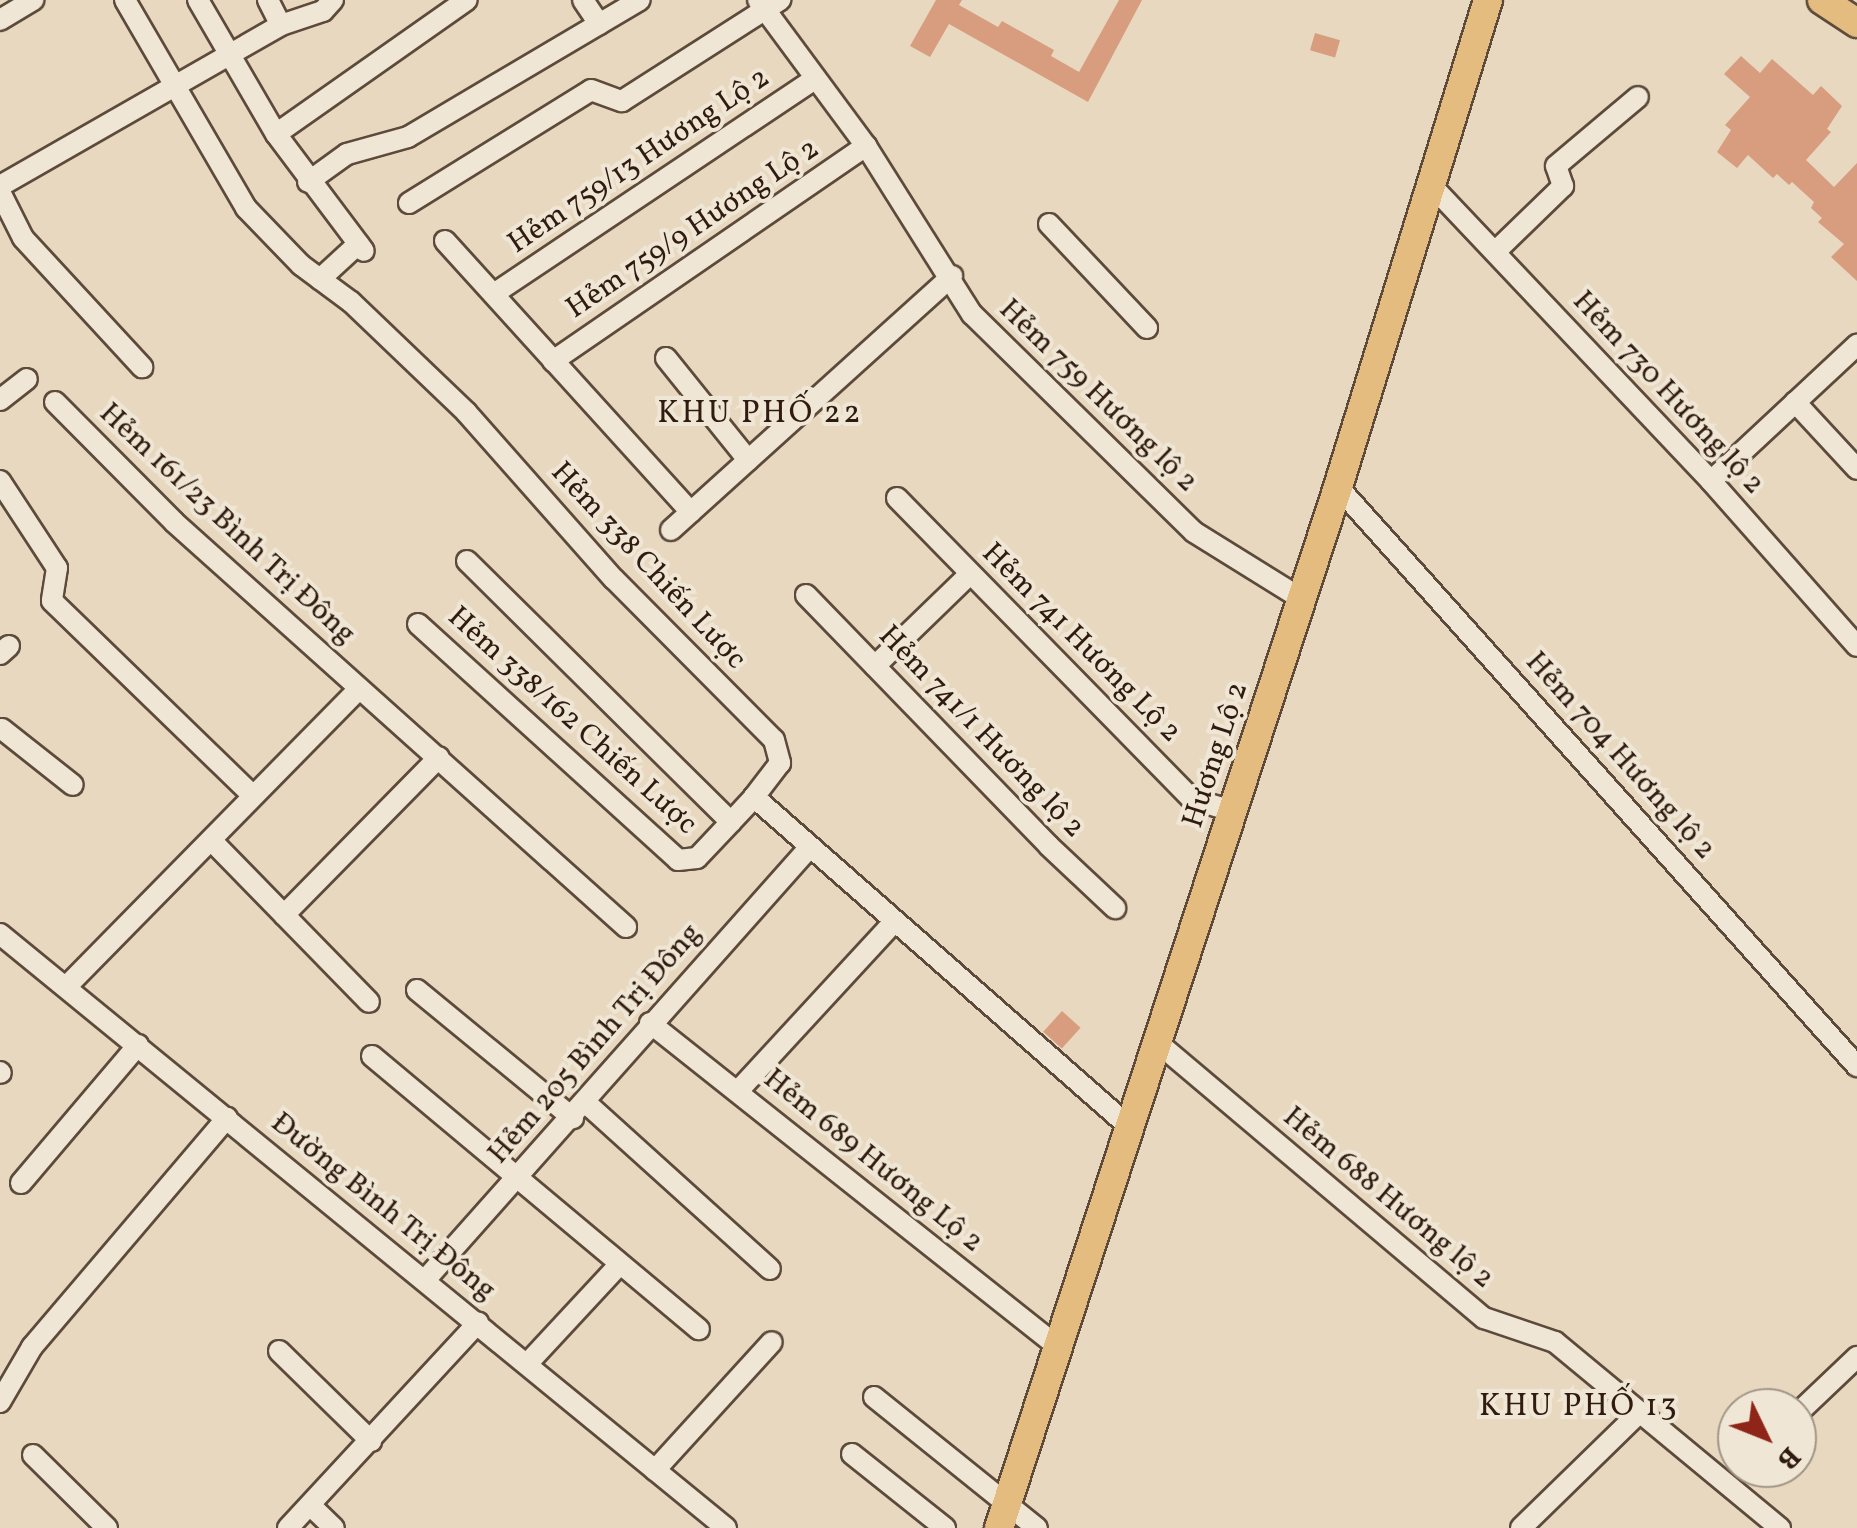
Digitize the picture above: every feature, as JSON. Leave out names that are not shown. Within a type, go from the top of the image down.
[{"type":"main road","name":"Hương Lộ 2","points":[[1003,1516],[1338,487],[1488,0]]},
{"type":"main road","points":[[1822,0],[1857,23]]},
{"type":"street","points":[[0,20],[33,0]]},
{"type":"street","name":"Hẻm 338 Chiến Lược","points":[[125,0],[246,208],[466,412],[614,580],[774,740],[780,763],[754,797]]},
{"type":"street","points":[[198,0],[276,134],[308,182],[361,248],[320,279]]},
{"type":"street","points":[[268,0],[282,25]]},
{"type":"street","points":[[142,367],[23,238],[0,189],[282,25],[323,11],[333,0]]},
{"type":"street","points":[[276,134],[467,0]]},
{"type":"street","points":[[583,0],[598,24]]},
{"type":"street","points":[[308,182],[347,154],[408,137],[640,0]]},
{"type":"street","points":[[409,203],[591,90],[622,102],[768,3]]},
{"type":"street","name":"Hẻm 759 Hương lộ 2","points":[[768,3],[816,80],[866,146],[952,276],[972,314],[1194,532],[1300,598]]},
{"type":"street","name":"Hẻm 759/13 Hương Lộ 2","points":[[495,293],[816,80]]},
{"type":"street","points":[[1495,252],[1563,186],[1556,166],[1638,97]]},
{"type":"street","name":"Hẻm 759/9 Hương Lộ 2","points":[[553,361],[866,146]]},
{"type":"street","name":"Hẻm 730 Hương lộ 2","points":[[1431,185],[1711,481],[1857,646]]},
{"type":"street","points":[[1050,224],[1147,328]]},
{"type":"street","points":[[445,241],[691,512]]},
{"type":"street","points":[[671,530],[952,276]]},
{"type":"street","points":[[1711,481],[1857,345]]},
{"type":"street","points":[[666,358],[748,460]]},
{"type":"street","points":[[0,400],[27,380]]},
{"type":"street","name":"Hẻm 161/23 Bình Trị Đông","points":[[56,402],[174,522],[626,927]]},
{"type":"street","points":[[1795,402],[1857,469]]},
{"type":"street","points":[[0,481],[57,568],[52,602],[253,796]]},
{"type":"street","name":"Hẻm 704 Hương lộ 2","points":[[1338,487],[1857,1066]]},
{"type":"street","name":"Hẻm 741 Hương Lộ 2","points":[[897,498],[1192,799],[1232,811]]},
{"type":"street","points":[[468,560],[732,822]]},
{"type":"street","points":[[875,666],[970,574]]},
{"type":"street","name":"Hẻm 741/1 Hương lộ 2","points":[[806,595],[1048,846],[1116,908]]},
{"type":"street","name":"Hẻm 338/162 Chiến Lược","points":[[418,624],[678,860],[698,858],[754,797]]},
{"type":"street","points":[[66,988],[359,690]]},
{"type":"street","points":[[1,729],[74,784]]},
{"type":"street","points":[[284,915],[439,757]]},
{"type":"street","points":[[754,797],[1129,1126]]},
{"type":"street","points":[[210,840],[369,1002]]},
{"type":"street","name":"Hẻm 205 Bình Trị Đông","points":[[426,1279],[809,848]]},
{"type":"street","points":[[738,1091],[895,921]]},
{"type":"street","name":"Đường Bình Trị Đông","points":[[0,934],[726,1528]]},
{"type":"street","points":[[417,990],[579,1110],[770,1269]]},
{"type":"street","name":"Hẻm 689 Hương Lộ 2","points":[[650,1023],[1057,1346]]},
{"type":"street","name":"Hẻm 688 Hương lộ 2","points":[[1156,1042],[1484,1318],[1554,1342],[1640,1412],[1717,1465]]},
{"type":"street","points":[[21,1183],[138,1045]]},
{"type":"street","points":[[372,1056],[699,1329]]},
{"type":"street","points":[[0,1402],[32,1347],[227,1118]]},
{"type":"street","points":[[527,1364],[619,1264]]},
{"type":"street","points":[[288,1528],[478,1324]]},
{"type":"street","points":[[656,1470],[772,1342]]},
{"type":"street","points":[[279,1350],[371,1441]]},
{"type":"street","points":[[1817,1395],[1857,1357]]},
{"type":"street","points":[[874,1397],[1003,1516],[1036,1528]]},
{"type":"street","points":[[1530,1525],[1640,1412]]},
{"type":"street","points":[[852,1454],[945,1528]]},
{"type":"street","points":[[34,1455],[106,1528]]},
{"type":"street","name":"Hẻm 688 Hương lộ 2","points":[[1744,1488],[1780,1528]]},
{"type":"street","points":[[310,1505],[334,1528]]},
{"type":"building","points":[[936,0],[962,0],[959,5],[998,27],[1002,21],[1054,50],[1051,56],[1079,72],[1119,0],[1142,0],[1088,102],[949,24],[930,57],[910,46]]},
{"type":"building","points":[[1315,33],[1340,40],[1335,57],[1310,50]]},
{"type":"building","points":[[1741,56],[1760,73],[1772,59],[1813,95],[1821,86],[1842,106],[1827,129],[1831,132],[1806,160],[1834,187],[1857,163],[1857,281],[1831,257],[1844,244],[1818,222],[1822,218],[1811,208],[1814,202],[1792,182],[1789,185],[1777,174],[1773,178],[1748,155],[1737,168],[1717,152],[1731,130],[1725,125],[1750,97],[1724,74]]},
{"type":"building","points":[[1062,1011],[1081,1028],[1062,1049],[1043,1032]]},
{"type":"district","name":"KHU PHỐ 22","points":[[760,414]]},
{"type":"district","name":"KHU PHỐ 13","points":[[1579,1407]]}]
